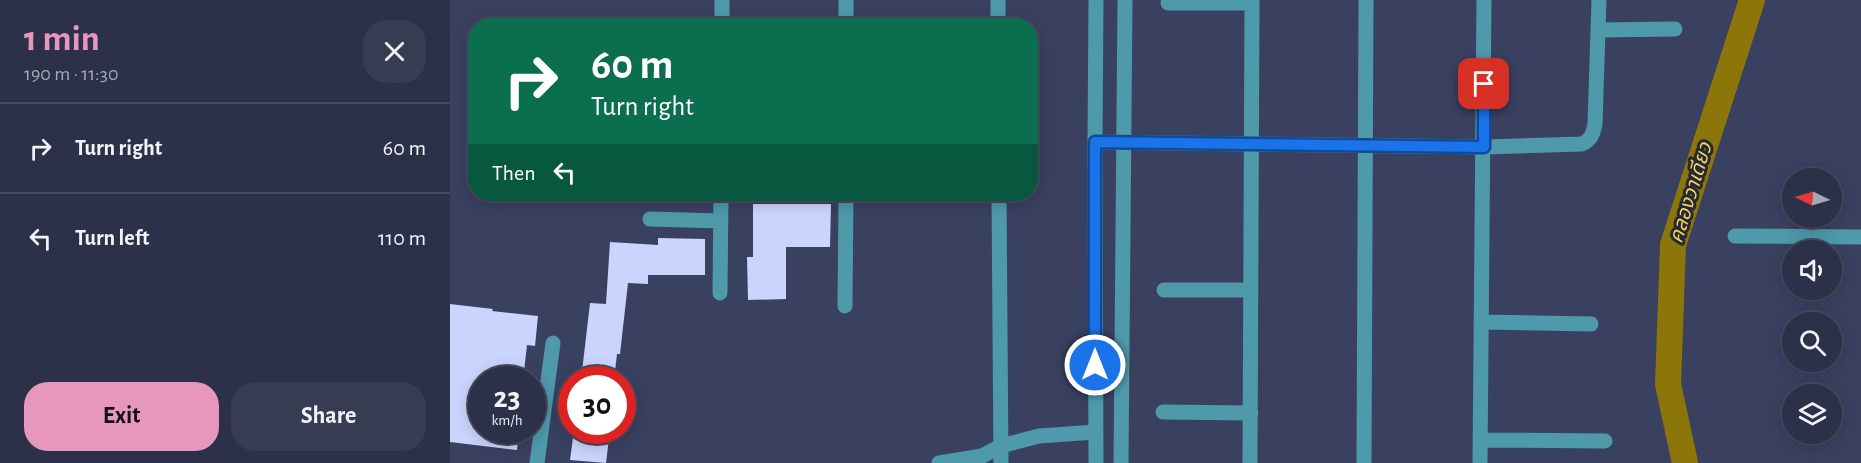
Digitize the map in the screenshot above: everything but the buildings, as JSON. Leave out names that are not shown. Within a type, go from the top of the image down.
[{"type":"street","points":[[722,18],[723,0]]},
{"type":"street","points":[[846,0],[846,18]]},
{"type":"street","points":[[998,0],[998,18]]},
{"type":"street","points":[[1096,0],[1096,459],[1121,459],[1125,0]]},
{"type":"street","points":[[1364,463],[1366,0]]},
{"type":"street","points":[[1480,463],[1484,0]]},
{"type":"street","points":[[1095,142],[1484,147],[1582,144],[1589,141],[1595,124],[1599,0]]},
{"type":"street","points":[[1168,3],[1252,2],[1250,463]]},
{"type":"street","points":[[1598,30],[1675,29]]},
{"type":"street","points":[[720,293],[721,201]]},
{"type":"street","points":[[845,306],[846,201]]},
{"type":"street","points":[[982,456],[1001,463],[999,201]]},
{"type":"street","points":[[651,219],[721,221]]},
{"type":"street","points":[[1735,236],[1861,237]]},
{"type":"street","points":[[1164,290],[1251,290]]},
{"type":"street","points":[[1481,322],[1591,324]]},
{"type":"street","points":[[537,463],[553,343]]},
{"type":"street","points":[[1163,412],[1251,413]]},
{"type":"street","points":[[939,463],[982,456],[1001,446],[1039,436],[1095,432]]},
{"type":"street","points":[[1480,440],[1605,441]]},
{"type":"waterway","name":"คลองวาเดียว","points":[[1685,463],[1668,384],[1673,245],[1752,0]]},
{"type":"route","points":[[1095,365],[1095,142],[1484,147],[1484,84]]}]
